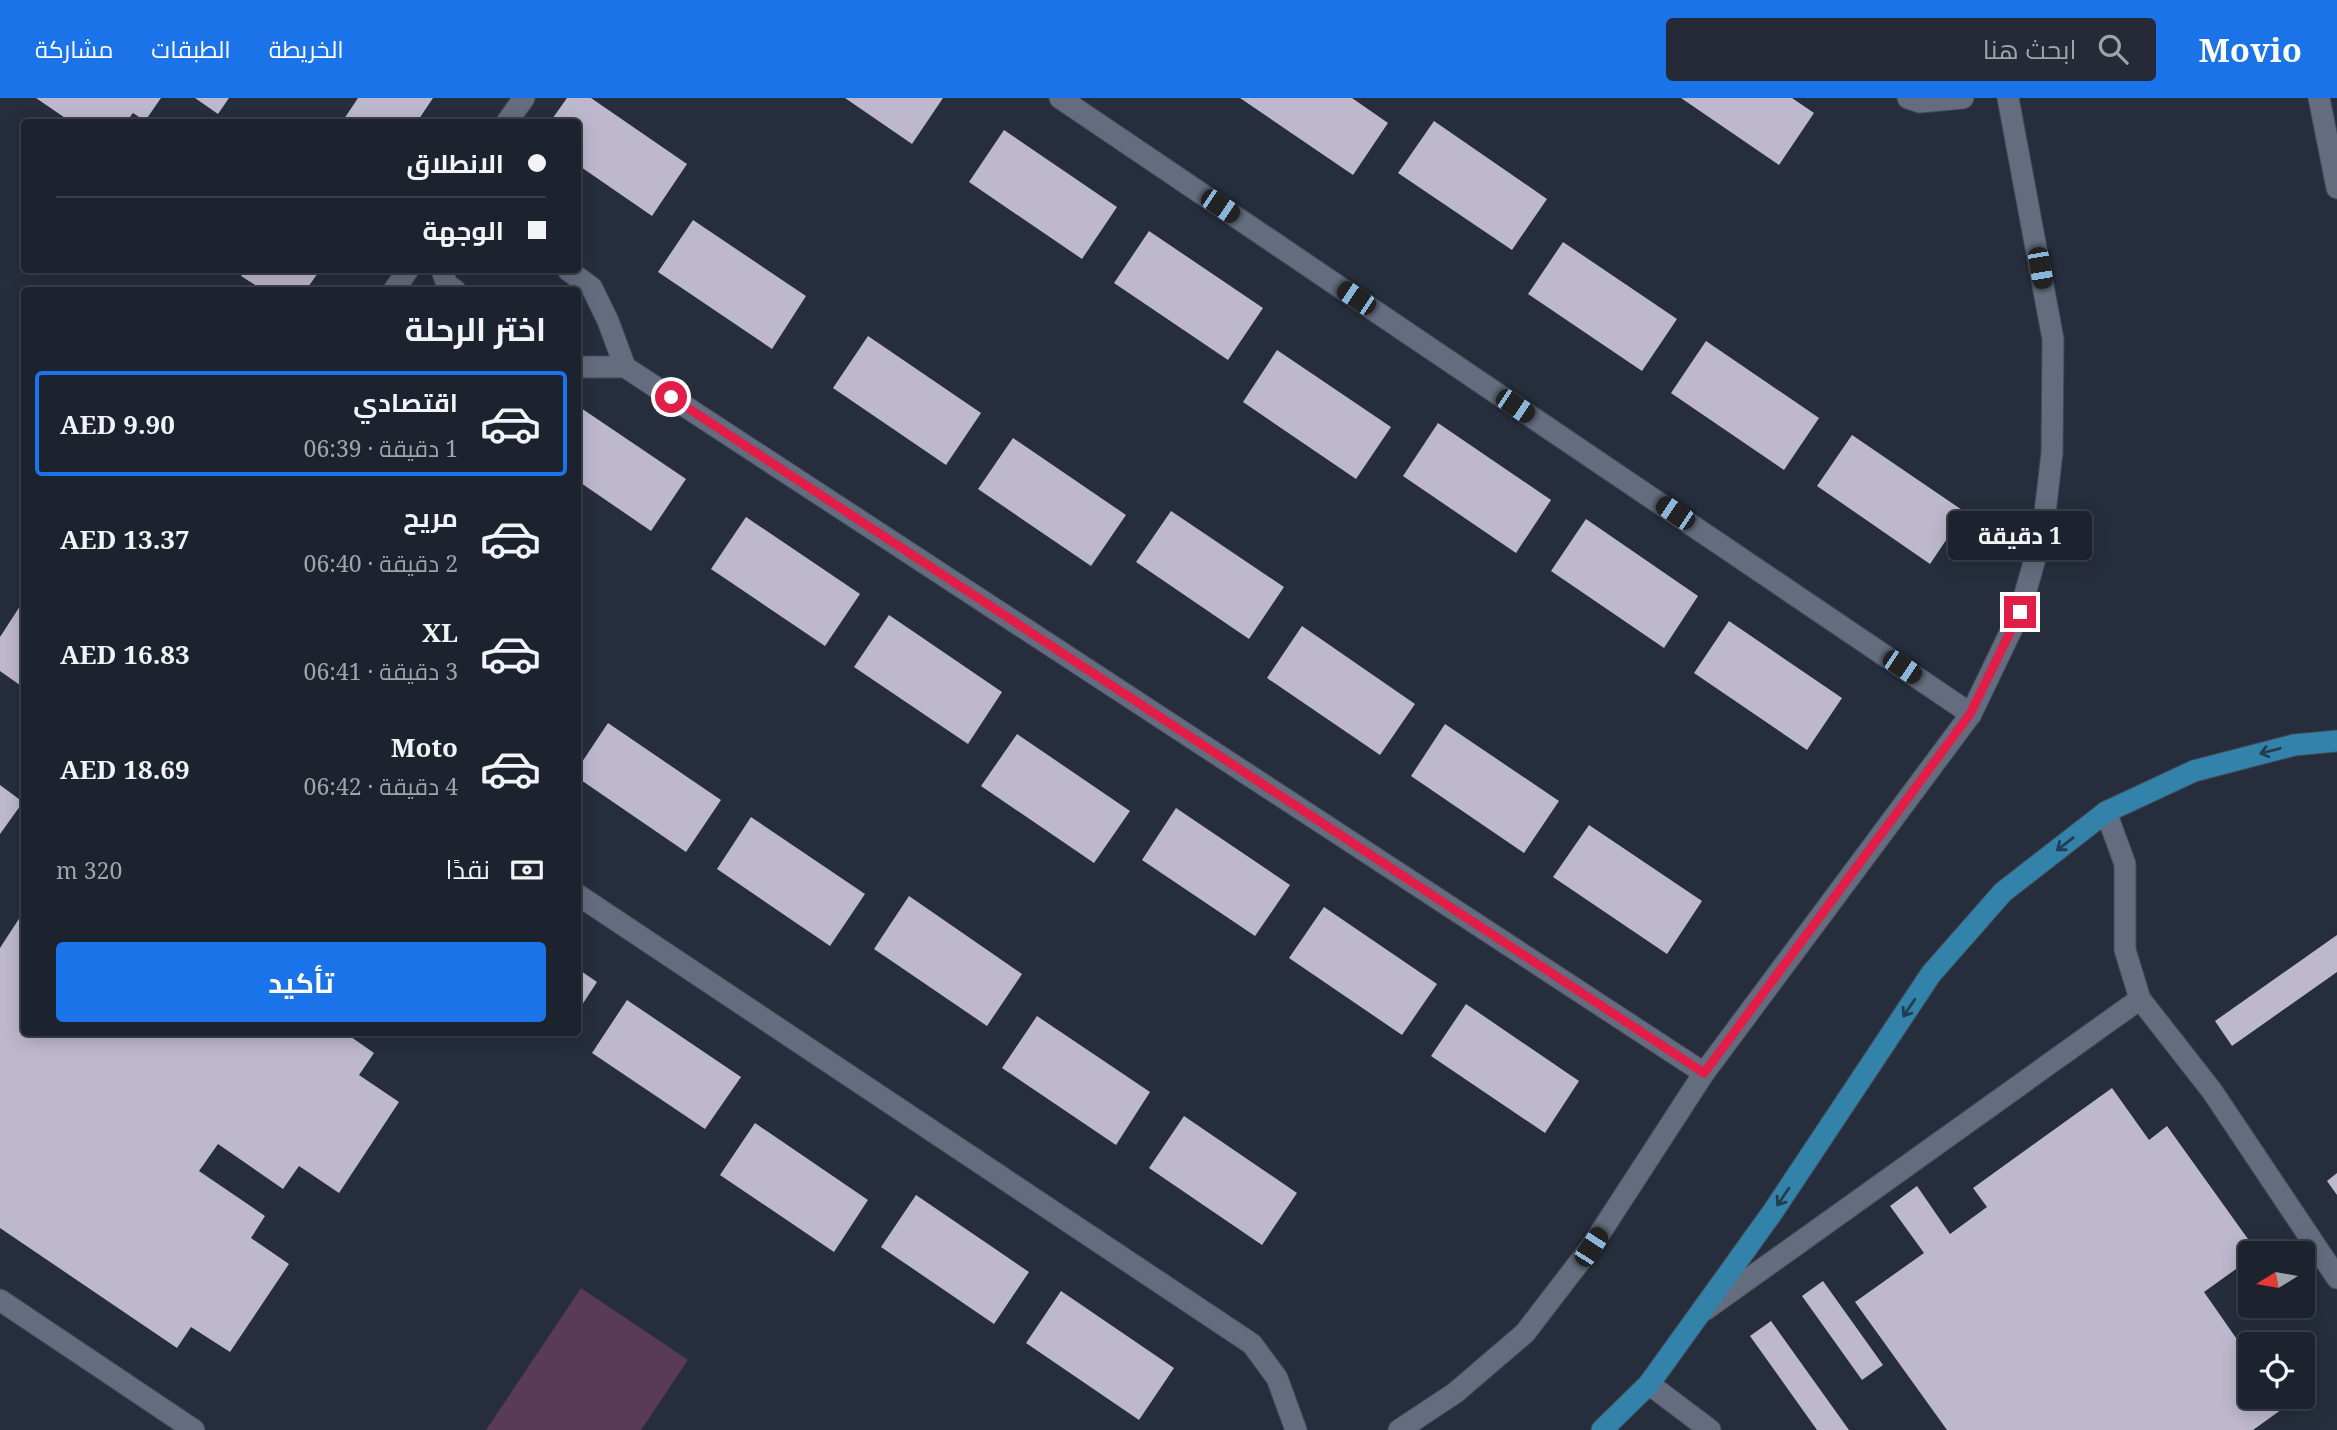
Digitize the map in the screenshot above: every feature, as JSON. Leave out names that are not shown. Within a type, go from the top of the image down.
[{"type":"main road","points":[[1602,1430],[1650,1384],[1780,1201],[1931,974],[2003,892],[2106,812],[2194,771],[2294,745],[2337,741]]},
{"type":"street","points":[[509,119],[524,98]]},
{"type":"street","points":[[1060,98],[1970,714]]},
{"type":"street","points":[[1908,98],[1920,102],[1963,98]]},
{"type":"street","points":[[1399,1430],[1455,1393],[1525,1333],[1591,1247],[1704,1073],[1970,714],[2020,612],[2043,530],[2052,453],[2053,339],[2008,98]]},
{"type":"street","points":[[2319,98],[2337,188]]},
{"type":"street","points":[[572,273],[592,288],[625,367]]},
{"type":"street","points":[[581,367],[625,367],[1704,1073]]},
{"type":"street","points":[[2106,812],[2125,864],[2125,950],[2140,999],[2212,1091],[2337,1278]]},
{"type":"street","points":[[581,897],[1252,1344],[1277,1378],[1296,1430]]},
{"type":"street","points":[[1703,1311],[2140,999]]},
{"type":"street","points":[[0,1300],[194,1430]]},
{"type":"street","points":[[1650,1384],[1710,1430]]},
{"type":"shaded area","points":[[581,1288],[688,1360],[641,1430],[486,1430]]},
{"type":"building","points":[[36,98],[161,98],[146,119],[133,113],[128,119],[67,119]]},
{"type":"building","points":[[195,98],[229,98],[218,114]]},
{"type":"building","points":[[358,98],[433,98],[419,119],[344,119]]},
{"type":"building","points":[[567,98],[591,98],[687,164],[652,216],[581,167],[581,119],[552,119]]},
{"type":"building","points":[[845,98],[943,98],[912,144]]},
{"type":"building","points":[[1240,98],[1352,98],[1388,123],[1353,175]]},
{"type":"building","points":[[1681,98],[1792,98],[1814,113],[1779,165]]},
{"type":"building","points":[[1434,121],[1547,199],[1512,250],[1398,173]]},
{"type":"building","points":[[1004,130],[1117,207],[1082,259],[969,182]]},
{"type":"building","points":[[693,220],[806,296],[772,349],[658,272]]},
{"type":"building","points":[[1149,231],[1263,308],[1228,360],[1114,283]]},
{"type":"building","points":[[1563,242],[1677,319],[1642,371],[1528,294]]},
{"type":"building","points":[[243,273],[318,273],[308,287],[258,287],[241,276]]},
{"type":"building","points":[[868,336],[981,413],[946,465],[833,388]]},
{"type":"building","points":[[1706,341],[1819,418],[1784,470],[1671,393]]},
{"type":"building","points":[[1277,350],[1391,427],[1356,479],[1243,402]]},
{"type":"building","points":[[581,408],[686,479],[651,531],[581,483]]},
{"type":"building","points":[[1438,423],[1551,500],[1516,553],[1403,476]]},
{"type":"building","points":[[1852,435],[1965,512],[1930,564],[1817,486]]},
{"type":"building","points":[[1013,438],[1126,515],[1091,566],[978,489]]},
{"type":"building","points":[[1171,511],[1284,587],[1249,639],[1136,562]]},
{"type":"building","points":[[746,517],[860,594],[825,646],[711,569]]},
{"type":"building","points":[[1586,519],[1698,596],[1664,648],[1551,571]]},
{"type":"building","points":[[21,605],[21,686],[0,671],[0,637]]},
{"type":"building","points":[[889,615],[1002,692],[968,744],[854,667]]},
{"type":"building","points":[[1729,621],[1842,698],[1807,750],[1694,673]]},
{"type":"building","points":[[1302,626],[1415,704],[1380,755],[1267,678]]},
{"type":"building","points":[[608,723],[721,800],[686,852],[581,780],[581,764]]},
{"type":"building","points":[[1445,724],[1559,801],[1524,853],[1411,776]]},
{"type":"building","points":[[1017,734],[1130,811],[1094,863],[981,786]]},
{"type":"building","points":[[0,785],[21,801],[21,805],[0,834]]},
{"type":"building","points":[[1176,808],[1290,885],[1255,936],[1142,860]]},
{"type":"building","points":[[751,817],[865,894],[830,946],[717,869]]},
{"type":"building","points":[[1589,825],[1702,901],[1667,954],[1553,877]]},
{"type":"building","points":[[909,896],[1022,974],[987,1026],[874,949]]},
{"type":"building","points":[[1324,907],[1437,984],[1402,1035],[1289,958]]},
{"type":"building","points":[[21,916],[21,1036],[350,1036],[374,1053],[359,1075],[399,1102],[339,1193],[299,1166],[283,1189],[218,1144],[199,1171],[265,1216],[251,1238],[289,1264],[230,1352],[191,1327],[177,1348],[0,1228],[0,948]]},
{"type":"building","points":[[2337,935],[2337,972],[2232,1046],[2215,1021]]},
{"type":"building","points":[[581,971],[597,982],[581,1006]]},
{"type":"building","points":[[627,1000],[741,1077],[705,1129],[592,1053]]},
{"type":"building","points":[[1466,1004],[1579,1081],[1545,1133],[1431,1056]]},
{"type":"building","points":[[1037,1016],[1150,1092],[1116,1145],[1002,1068]]},
{"type":"building","points":[[2112,1088],[2149,1140],[2167,1126],[2249,1241],[2238,1241],[2238,1268],[2204,1292],[2238,1341],[2238,1409],[2282,1409],[2253,1430],[1947,1430],[1855,1302],[1924,1253],[1890,1206],[1917,1186],[1950,1234],[1987,1207],[1973,1188]]},
{"type":"building","points":[[1184,1116],[1297,1193],[1262,1245],[1149,1168]]},
{"type":"building","points":[[755,1123],[868,1200],[834,1252],[720,1175]]},
{"type":"building","points":[[2337,1173],[2337,1195],[2327,1181]]},
{"type":"building","points":[[916,1195],[1029,1272],[994,1324],[881,1247]]},
{"type":"building","points":[[1823,1281],[1883,1365],[1862,1380],[1802,1296]]},
{"type":"building","points":[[1061,1291],[1174,1368],[1139,1420],[1026,1343]]},
{"type":"building","points":[[1771,1321],[1849,1430],[1817,1430],[1750,1336]]},
{"type":"route","points":[[671,397],[1704,1073],[1970,714],[2020,612]]}]
